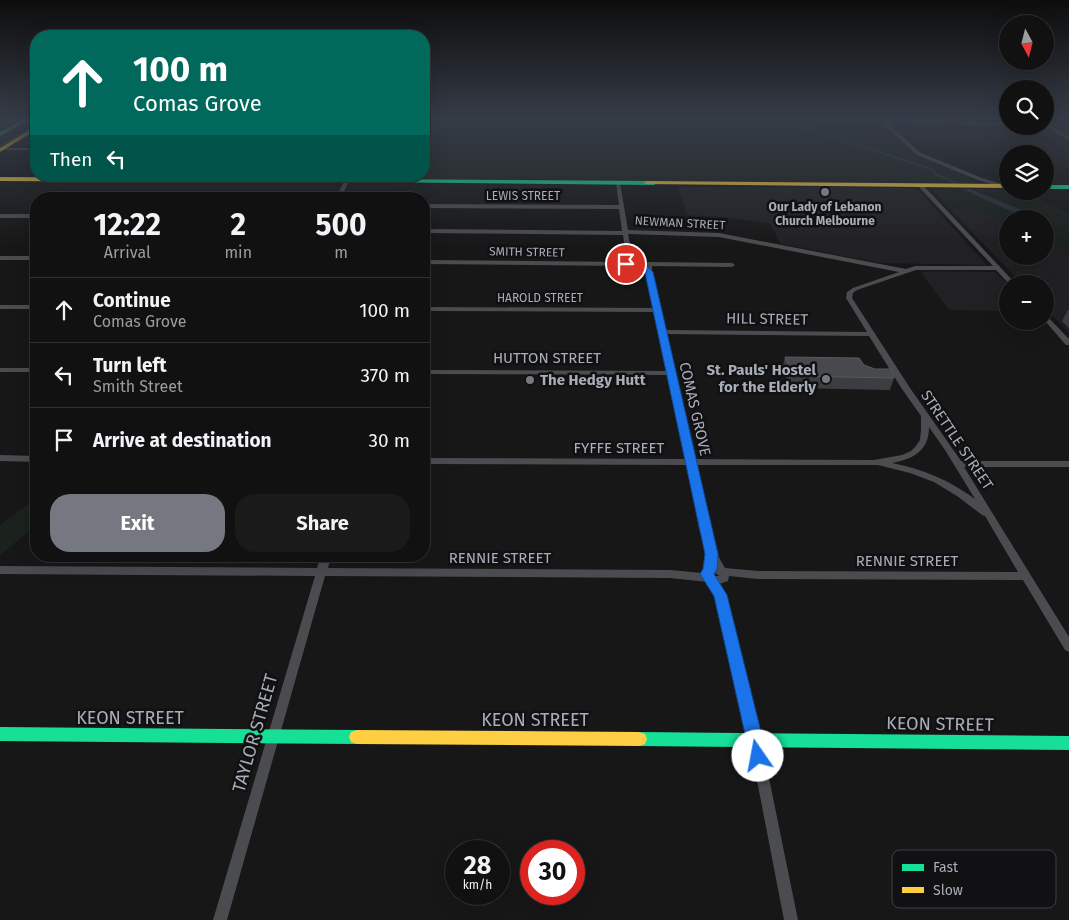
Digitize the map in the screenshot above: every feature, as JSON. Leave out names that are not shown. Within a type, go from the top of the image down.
[{"type":"main road","points":[[0,179],[30,179]]},
{"type":"main road","points":[[430,181],[584,184],[999,185]]},
{"type":"main road","points":[[1054,187],[1069,187]]},
{"type":"main road","name":"KEON STREET","points":[[0,734],[1069,743]]},
{"type":"street","points":[[935,162],[979,184]]},
{"type":"street","points":[[618,184],[632,261]]},
{"type":"street","points":[[920,185],[1005,275]]},
{"type":"street","name":"LEWIS STREET","points":[[430,206],[622,207]]},
{"type":"street","points":[[0,216],[30,216]]},
{"type":"street","name":"NEWMAN STREET","points":[[430,231],[719,235],[906,272]]},
{"type":"street","points":[[0,258],[30,258]]},
{"type":"street","name":"SMITH STREET","points":[[430,262],[632,261],[647,268],[732,265]]},
{"type":"street","name":"NEWMAN STREET","points":[[880,266],[896,275],[923,268],[998,268]]},
{"type":"street","name":"COMAS GROVE","points":[[647,268],[720,595],[755,739],[791,920]]},
{"type":"street","name":"STRETTLE STREET","points":[[896,275],[855,289],[849,294],[851,302],[958,464],[1069,646]]},
{"type":"street","points":[[0,307],[30,307]]},
{"type":"street","name":"HAROLD STREET","points":[[430,309],[657,310]]},
{"type":"street","points":[[1054,327],[1069,343]]},
{"type":"street","name":"HILL STREET","points":[[661,332],[872,334]]},
{"type":"street","points":[[0,370],[30,370]]},
{"type":"street","name":"HUTTON STREET","points":[[430,372],[670,373]]},
{"type":"street","name":"FYFFE STREET","points":[[874,463],[907,456],[920,448],[927,434],[924,415]]},
{"type":"street","points":[[0,458],[30,458]]},
{"type":"street","name":"FYFFE STREET","points":[[430,461],[874,463],[920,472],[944,482],[966,497],[991,519]]},
{"type":"street","points":[[958,464],[1069,464]]},
{"type":"street","name":"TAYLOR STREET","points":[[220,920],[272,736],[324,562]]},
{"type":"street","name":"RENNIE STREET","points":[[0,570],[1025,576]]},
{"type":"shaded area","points":[[430,162],[937,162],[978,183],[430,180]]},
{"type":"shaded area","points":[[678,187],[917,189],[987,265],[880,263],[781,244],[770,224],[723,217],[687,215]]},
{"type":"shaded area","points":[[931,189],[999,189],[999,200],[1042,200],[1069,214],[1069,250],[1054,244],[1054,210],[999,210],[999,219],[947,206]]},
{"type":"shaded area","points":[[964,189],[970,189],[1022,210],[1009,210]]},
{"type":"shaded area","points":[[947,206],[999,219],[999,260]]},
{"type":"shaded area","points":[[1054,244],[1069,250],[1069,333],[1054,317],[1054,275],[1013,275],[1004,265],[1054,265]]},
{"type":"shaded area","points":[[927,271],[996,272],[999,275],[999,311],[949,310],[921,273]]},
{"type":"shaded area","points":[[30,502],[30,531],[0,555],[0,525]]},
{"type":"building","points":[[785,357],[859,358],[864,365],[875,369],[891,369],[894,378],[793,376]]},
{"type":"waterway","points":[[909,162],[933,170],[935,174],[960,185]]},
{"type":"traffic: fast","points":[[430,181],[654,183]]},
{"type":"traffic: fast","points":[[1054,187],[1069,187]]},
{"type":"traffic: fast","points":[[0,734],[357,737]]},
{"type":"traffic: fast","points":[[639,739],[1069,743]]},
{"type":"traffic: slow","points":[[0,179],[30,179]]},
{"type":"traffic: slow","points":[[647,183],[999,186]]},
{"type":"traffic: slow","points":[[357,737],[639,739]]},
{"type":"place","name":"Our Lady of Lebanon Church Melbourne","points":[[825,192]]},
{"type":"place","name":"St. Pauls' Hostel for the Elderly","points":[[826,379]]},
{"type":"place","name":"The Hedgy Hutt","points":[[530,380]]},
{"type":"route","points":[[626,264],[643,266],[649,272],[711,554],[710,569],[707,574],[720,595],[758,756]]}]
